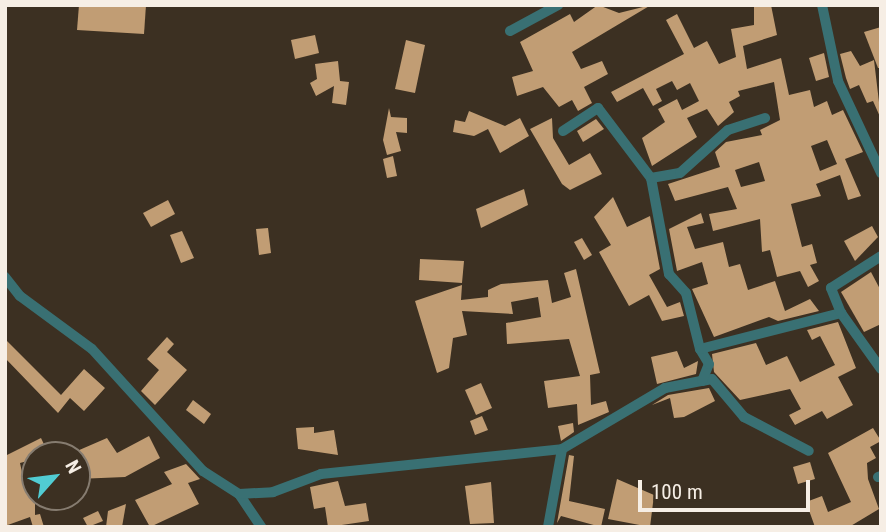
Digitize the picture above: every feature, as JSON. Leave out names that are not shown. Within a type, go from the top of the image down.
[{"type":"street","points":[[510,31],[558,5]]},
{"type":"street","points":[[822,5],[838,81],[881,173]]},
{"type":"street","points":[[563,131],[598,108],[651,178],[669,274],[686,293],[700,349],[709,365],[702,381]]},
{"type":"street","points":[[651,178],[680,173],[728,130],[765,118]]},
{"type":"street","points":[[881,256],[831,288],[841,313],[881,369]]},
{"type":"street","points":[[5,277],[20,296],[93,349],[204,471],[239,494],[261,527]]},
{"type":"street","points":[[700,349],[841,313]]},
{"type":"street","points":[[239,494],[273,492],[321,474],[562,449],[665,388],[712,379],[744,417],[809,451]]},
{"type":"street","points":[[548,527],[562,449]]},
{"type":"building","points":[[79,5],[146,5],[144,34],[77,30]]},
{"type":"building","points":[[598,5],[619,13],[651,5],[572,52],[581,69],[602,61],[608,74],[584,87],[592,103],[578,111],[572,100],[559,107],[543,87],[517,96],[512,77],[533,71],[520,42],[570,14],[574,22]]},
{"type":"building","points":[[754,5],[771,5],[777,35],[743,46],[747,69],[781,58],[789,95],[810,90],[814,107],[827,101],[832,115],[843,110],[863,152],[845,159],[861,196],[848,200],[840,175],[816,184],[821,196],[791,204],[802,247],[812,244],[817,263],[810,265],[819,281],[808,287],[800,271],[777,277],[770,250],[762,252],[760,219],[713,231],[709,214],[737,209],[728,187],[675,201],[668,184],[720,167],[715,152],[726,142],[762,135],[760,130],[780,120],[774,82],[738,91],[740,96],[729,102],[734,112],[718,126],[707,109],[687,118],[697,137],[652,166],[642,138],[665,122],[658,109],[677,99],[682,110],[699,101],[690,83],[677,90],[672,81],[656,89],[662,101],[653,106],[643,88],[617,102],[611,92],[684,54],[666,20],[677,14],[694,48],[707,41],[719,64],[736,57],[731,29],[754,25]],"holes":[[[827,140],[837,164],[820,171],[811,146]],[[759,162],[765,181],[741,187],[735,170]]]},
{"type":"building","points":[[881,27],[881,68],[878,68],[864,32]]},
{"type":"building","points":[[315,35],[319,53],[295,59],[291,40]]},
{"type":"building","points":[[406,40],[425,45],[415,93],[395,89]]},
{"type":"building","points":[[851,51],[860,66],[874,60],[881,119],[873,101],[867,103],[859,85],[850,89],[840,54]]},
{"type":"building","points":[[824,53],[829,77],[816,81],[809,58]]},
{"type":"building","points":[[338,61],[340,81],[349,82],[346,105],[332,103],[334,86],[316,96],[310,83],[317,79],[315,64]]},
{"type":"building","points":[[389,108],[391,117],[407,118],[407,133],[396,132],[401,151],[387,155],[383,140]]},
{"type":"building","points":[[469,111],[505,126],[520,118],[529,136],[500,153],[488,129],[474,136],[453,132],[455,120],[465,122]]},
{"type":"building","points":[[552,118],[553,138],[569,165],[590,153],[602,174],[570,190],[562,184],[530,129]]},
{"type":"building","points":[[596,119],[604,129],[583,142],[577,131]]},
{"type":"building","points":[[393,156],[397,176],[387,178],[383,159]]},
{"type":"building","points":[[524,189],[528,205],[481,228],[476,209]]},
{"type":"building","points":[[613,197],[627,227],[650,216],[660,269],[649,275],[667,307],[680,302],[684,316],[662,321],[649,295],[629,306],[599,252],[611,245],[594,217]]},
{"type":"building","points":[[168,200],[175,214],[151,227],[143,213]]},
{"type":"building","points":[[701,213],[704,223],[687,227],[695,249],[723,242],[729,267],[740,264],[748,290],[775,281],[785,311],[810,299],[819,311],[778,321],[769,317],[714,337],[692,289],[708,284],[702,262],[677,271],[669,229]]},
{"type":"building","points":[[872,226],[878,237],[855,261],[844,241]]},
{"type":"building","points":[[268,228],[271,253],[259,255],[256,229]]},
{"type":"building","points":[[182,231],[194,258],[181,263],[170,235]]},
{"type":"building","points":[[582,238],[592,255],[584,260],[574,242]]},
{"type":"building","points":[[420,259],[464,261],[462,283],[419,280]]},
{"type":"building","points":[[576,269],[600,373],[590,375],[591,405],[606,401],[609,412],[578,425],[577,404],[548,408],[544,381],[580,376],[569,339],[507,344],[506,323],[541,317],[538,297],[511,302],[513,314],[462,311],[467,335],[453,338],[449,368],[437,373],[415,301],[462,285],[461,300],[488,297],[488,290],[501,284],[548,280],[552,303],[571,297],[564,273]]},
{"type":"building","points":[[871,272],[881,291],[881,324],[864,332],[841,292]]},
{"type":"building","points":[[838,322],[856,368],[838,377],[853,405],[827,419],[822,411],[795,425],[789,415],[801,409],[790,389],[740,400],[714,372],[712,354],[756,343],[766,365],[787,356],[800,382],[835,365],[820,336],[812,340],[807,330]]},
{"type":"building","points":[[167,337],[174,344],[167,352],[187,370],[155,405],[141,391],[159,370],[147,359]]},
{"type":"building","points":[[5,339],[61,395],[84,369],[105,388],[84,411],[70,398],[58,413],[5,358]]},
{"type":"building","points":[[677,351],[684,368],[698,361],[696,374],[657,384],[651,357]]},
{"type":"building","points":[[481,383],[492,408],[476,415],[465,390]]},
{"type":"building","points":[[709,388],[715,401],[684,417],[674,418],[670,398],[652,405],[668,395]]},
{"type":"building","points":[[193,400],[211,414],[204,424],[186,410]]},
{"type":"building","points":[[482,416],[488,430],[475,435],[470,421]]},
{"type":"building","points":[[573,423],[574,432],[561,441],[558,426]]},
{"type":"building","points":[[314,427],[314,433],[334,430],[338,455],[298,449],[296,428]]},
{"type":"building","points":[[873,428],[881,441],[870,447],[876,458],[867,463],[868,479],[879,509],[849,527],[815,527],[806,502],[822,496],[828,512],[851,502],[828,453]]},
{"type":"building","points":[[149,436],[160,458],[125,477],[91,478],[91,445],[107,438],[117,453]]},
{"type":"building","points":[[21,448],[21,511],[35,511],[35,515],[40,514],[44,527],[33,527],[30,517],[5,526],[5,456]]},
{"type":"building","points":[[569,455],[574,456],[569,501],[605,509],[601,527],[561,516],[557,523]]},
{"type":"building","points":[[810,462],[815,479],[798,484],[793,467]]},
{"type":"building","points":[[186,464],[200,479],[188,483],[199,504],[150,527],[135,500],[172,484],[164,472]]},
{"type":"building","points":[[617,479],[654,495],[650,527],[608,519]]},
{"type":"building","points":[[338,481],[345,506],[366,503],[369,521],[328,527],[325,507],[314,509],[310,487]]},
{"type":"building","points":[[491,482],[494,523],[470,524],[465,486]]},
{"type":"building","points":[[126,504],[122,527],[106,527],[108,511]]},
{"type":"building","points":[[98,511],[103,521],[88,527],[83,518]]}]
